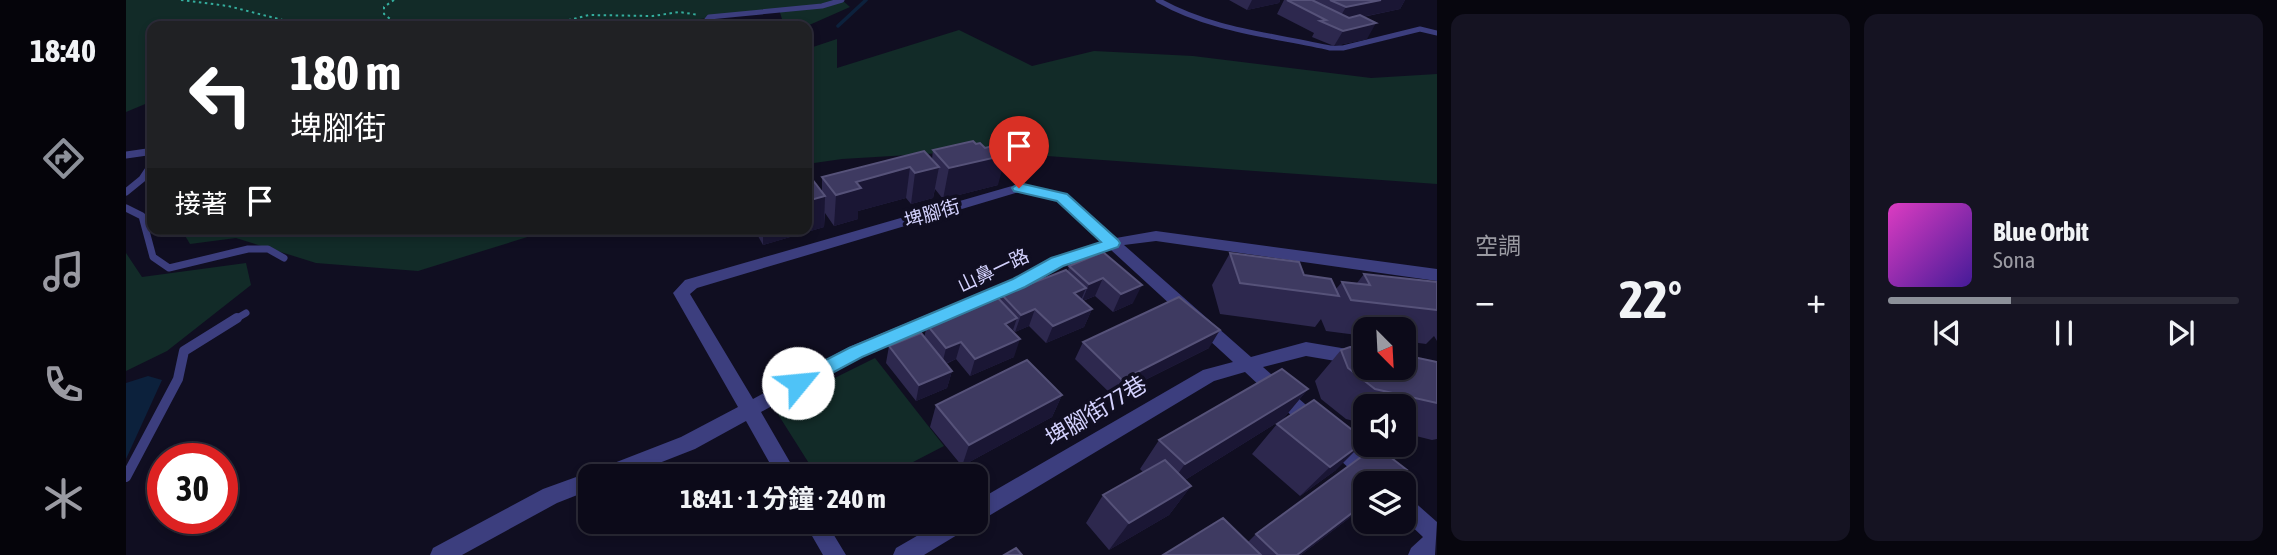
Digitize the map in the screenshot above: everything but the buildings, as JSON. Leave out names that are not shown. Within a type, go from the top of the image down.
[{"type":"street","name":"埤腳街","points":[[781,464],[681,293],[691,284],[1019,188],[1062,198],[1366,471]]},
{"type":"street","name":"山鼻一路","points":[[634,464],[688,443],[855,352],[1019,283],[1057,262],[1128,239],[1156,236],[1437,275]]},
{"type":"street","name":"埤腳街77巷","points":[[988,505],[1209,375],[1306,348],[1353,357]]},
{"type":"street","points":[[441,555],[550,496],[578,486]]},
{"type":"street","points":[[1416,518],[1437,538],[1419,555]]},
{"type":"street","points":[[822,534],[835,555]]},
{"type":"street","points":[[904,555],[940,534]]},
{"type":"lane","points":[[706,21],[709,17],[822,6],[842,0]]},
{"type":"lane","points":[[1158,0],[1204,19],[1330,48],[1343,48],[1420,29],[1437,33]]},
{"type":"lane","points":[[126,155],[147,152]]},
{"type":"lane","points":[[126,192],[147,172]]},
{"type":"lane","points":[[126,208],[142,216],[147,235]]},
{"type":"lane","points":[[147,235],[153,257],[169,268],[247,249],[268,249],[284,258]]},
{"type":"lane","points":[[126,477],[178,379],[184,351],[246,313]]},
{"type":"path","points":[[181,0],[228,6],[286,21]]},
{"type":"path","points":[[390,21],[384,14],[384,8],[394,0]]},
{"type":"path","points":[[565,21],[589,15],[632,17],[679,12],[709,17]]},
{"type":"green space","points":[[126,0],[842,0],[850,7],[812,24],[812,21],[783,21],[779,9],[684,21],[147,21],[147,103],[126,112]]},
{"type":"green space","points":[[959,30],[1032,66],[1094,51],[1193,56],[1371,78],[1437,74],[1437,184],[976,151],[812,163],[812,47],[837,39],[837,68]]},
{"type":"green space","points":[[185,235],[534,235],[418,271],[316,263],[236,238],[190,244]]},
{"type":"green space","points":[[126,253],[142,277],[246,263],[251,285],[167,351],[126,371]]},
{"type":"green space","points":[[875,358],[944,446],[909,464],[809,464],[774,408]]},
{"type":"water","points":[[148,376],[162,380],[126,459],[126,383]]},
{"type":"waterway","points":[[838,26],[866,0]]},
{"type":"route","points":[[798,383],[855,352],[1019,283],[1057,262],[1112,243],[1062,198],[1019,188]]}]
